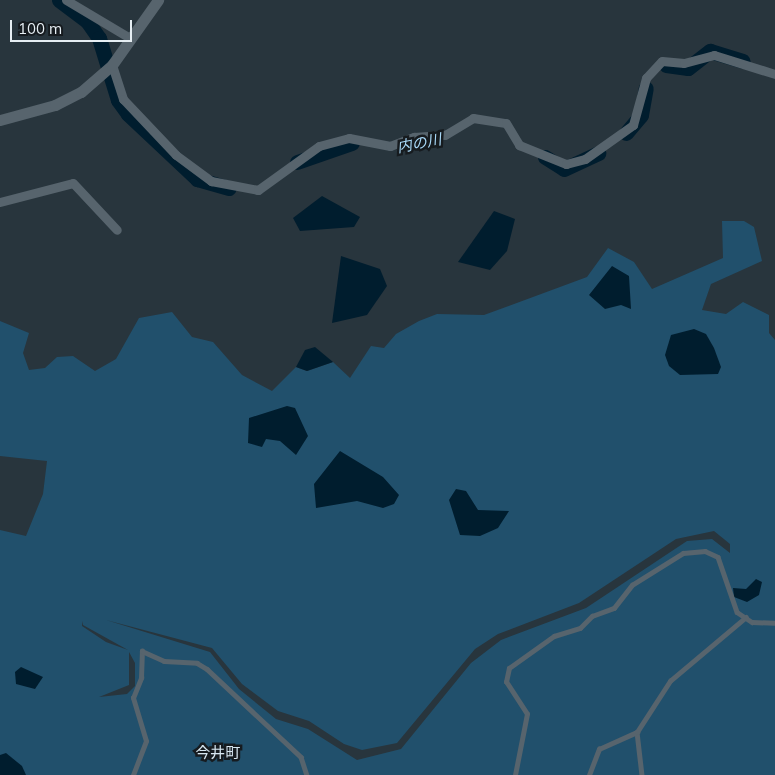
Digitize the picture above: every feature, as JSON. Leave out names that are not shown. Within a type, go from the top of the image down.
[{"type":"street","points":[[66,0],[130,38]]},
{"type":"street","points":[[0,120],[55,106],[102,75],[112,65],[158,0]]},
{"type":"street","points":[[112,65],[123,99],[176,155],[211,182],[258,190],[319,146],[349,138],[390,146],[414,137],[446,135],[473,118],[506,123],[519,145],[566,164],[585,159],[638,119],[652,68],[662,61],[684,63],[704,55],[775,74]]},
{"type":"street","points":[[0,202],[73,183],[116,230]]},
{"type":"lane","points":[[515,775],[527,714],[505,675],[554,636],[580,628],[592,616],[614,608],[632,585],[683,552],[694,550],[718,557],[732,602],[752,622],[775,623]]},
{"type":"lane","points":[[589,775],[599,749],[637,732],[670,681],[746,616]]},
{"type":"lane","points":[[133,775],[146,742],[133,698],[141,678],[142,651],[164,661],[197,663],[207,669],[300,757],[307,775]]},
{"type":"lane","points":[[637,732],[642,775]]},
{"type":"shaded area","points":[[322,196],[360,217],[354,227],[300,231],[293,218]]},
{"type":"shaded area","points":[[494,211],[515,219],[507,251],[490,270],[458,262]]},
{"type":"shaded area","points":[[722,221],[744,221],[754,227],[762,261],[711,284],[702,310],[726,314],[743,302],[769,315],[769,333],[775,340],[775,775],[0,775],[0,530],[26,536],[43,494],[47,461],[0,456],[0,321],[29,333],[23,353],[29,370],[45,368],[57,357],[73,356],[95,371],[116,359],[139,318],[172,312],[192,337],[213,342],[242,375],[272,391],[296,367],[307,371],[333,362],[350,378],[371,346],[384,348],[396,334],[419,321],[437,314],[484,315],[587,277],[608,248],[634,262],[652,289],[723,258]],"holes":[[[714,531],[730,544],[730,553],[712,539],[687,541],[586,608],[501,640],[471,663],[401,749],[357,760],[308,729],[276,719],[239,689],[210,652],[106,620],[212,648],[242,684],[278,711],[309,721],[344,744],[362,750],[397,743],[475,649],[498,634],[579,603],[676,539]],[[82,621],[83,625],[128,650],[106,642],[82,626]],[[129,652],[135,663],[135,686],[127,694],[99,697],[129,685]]]},
{"type":"shaded area","points":[[341,256],[380,269],[387,286],[367,315],[332,323]]},
{"type":"shaded area","points":[[612,266],[629,276],[631,309],[621,305],[605,309],[589,295]]},
{"type":"shaded area","points":[[694,329],[706,334],[714,348],[721,367],[718,374],[680,375],[669,366],[665,355],[671,335]]},
{"type":"shaded area","points":[[315,347],[333,362],[307,371],[296,367],[305,350]]},
{"type":"shaded area","points":[[287,406],[295,408],[308,436],[296,455],[280,441],[266,439],[262,447],[248,443],[249,418]]},
{"type":"shaded area","points":[[340,451],[383,477],[399,495],[394,504],[383,508],[357,501],[316,508],[314,484]]},
{"type":"shaded area","points":[[456,489],[466,491],[478,510],[509,511],[498,528],[480,536],[460,535],[449,500]]},
{"type":"shaded area","points":[[756,579],[762,582],[759,595],[747,602],[734,597],[733,588],[746,589]]},
{"type":"shaded area","points":[[21,667],[43,677],[35,689],[16,684],[15,672]]},
{"type":"shaded area","points":[[6,753],[22,766],[26,775],[0,775],[0,755]]},
{"type":"waterway","name":"内の川","points":[[59,0],[87,21],[99,38],[118,100],[128,114],[197,179],[229,188]]},
{"type":"waterway","name":"内の川","points":[[666,65],[688,68],[710,51],[743,61]]},
{"type":"waterway","name":"内の川","points":[[626,133],[641,115],[646,88]]},
{"type":"waterway","name":"内の川","points":[[297,162],[352,143]]},
{"type":"waterway","name":"内の川","points":[[545,157],[564,169],[599,153]]},
{"type":"district","name":"今井町","points":[[218,753]]}]
